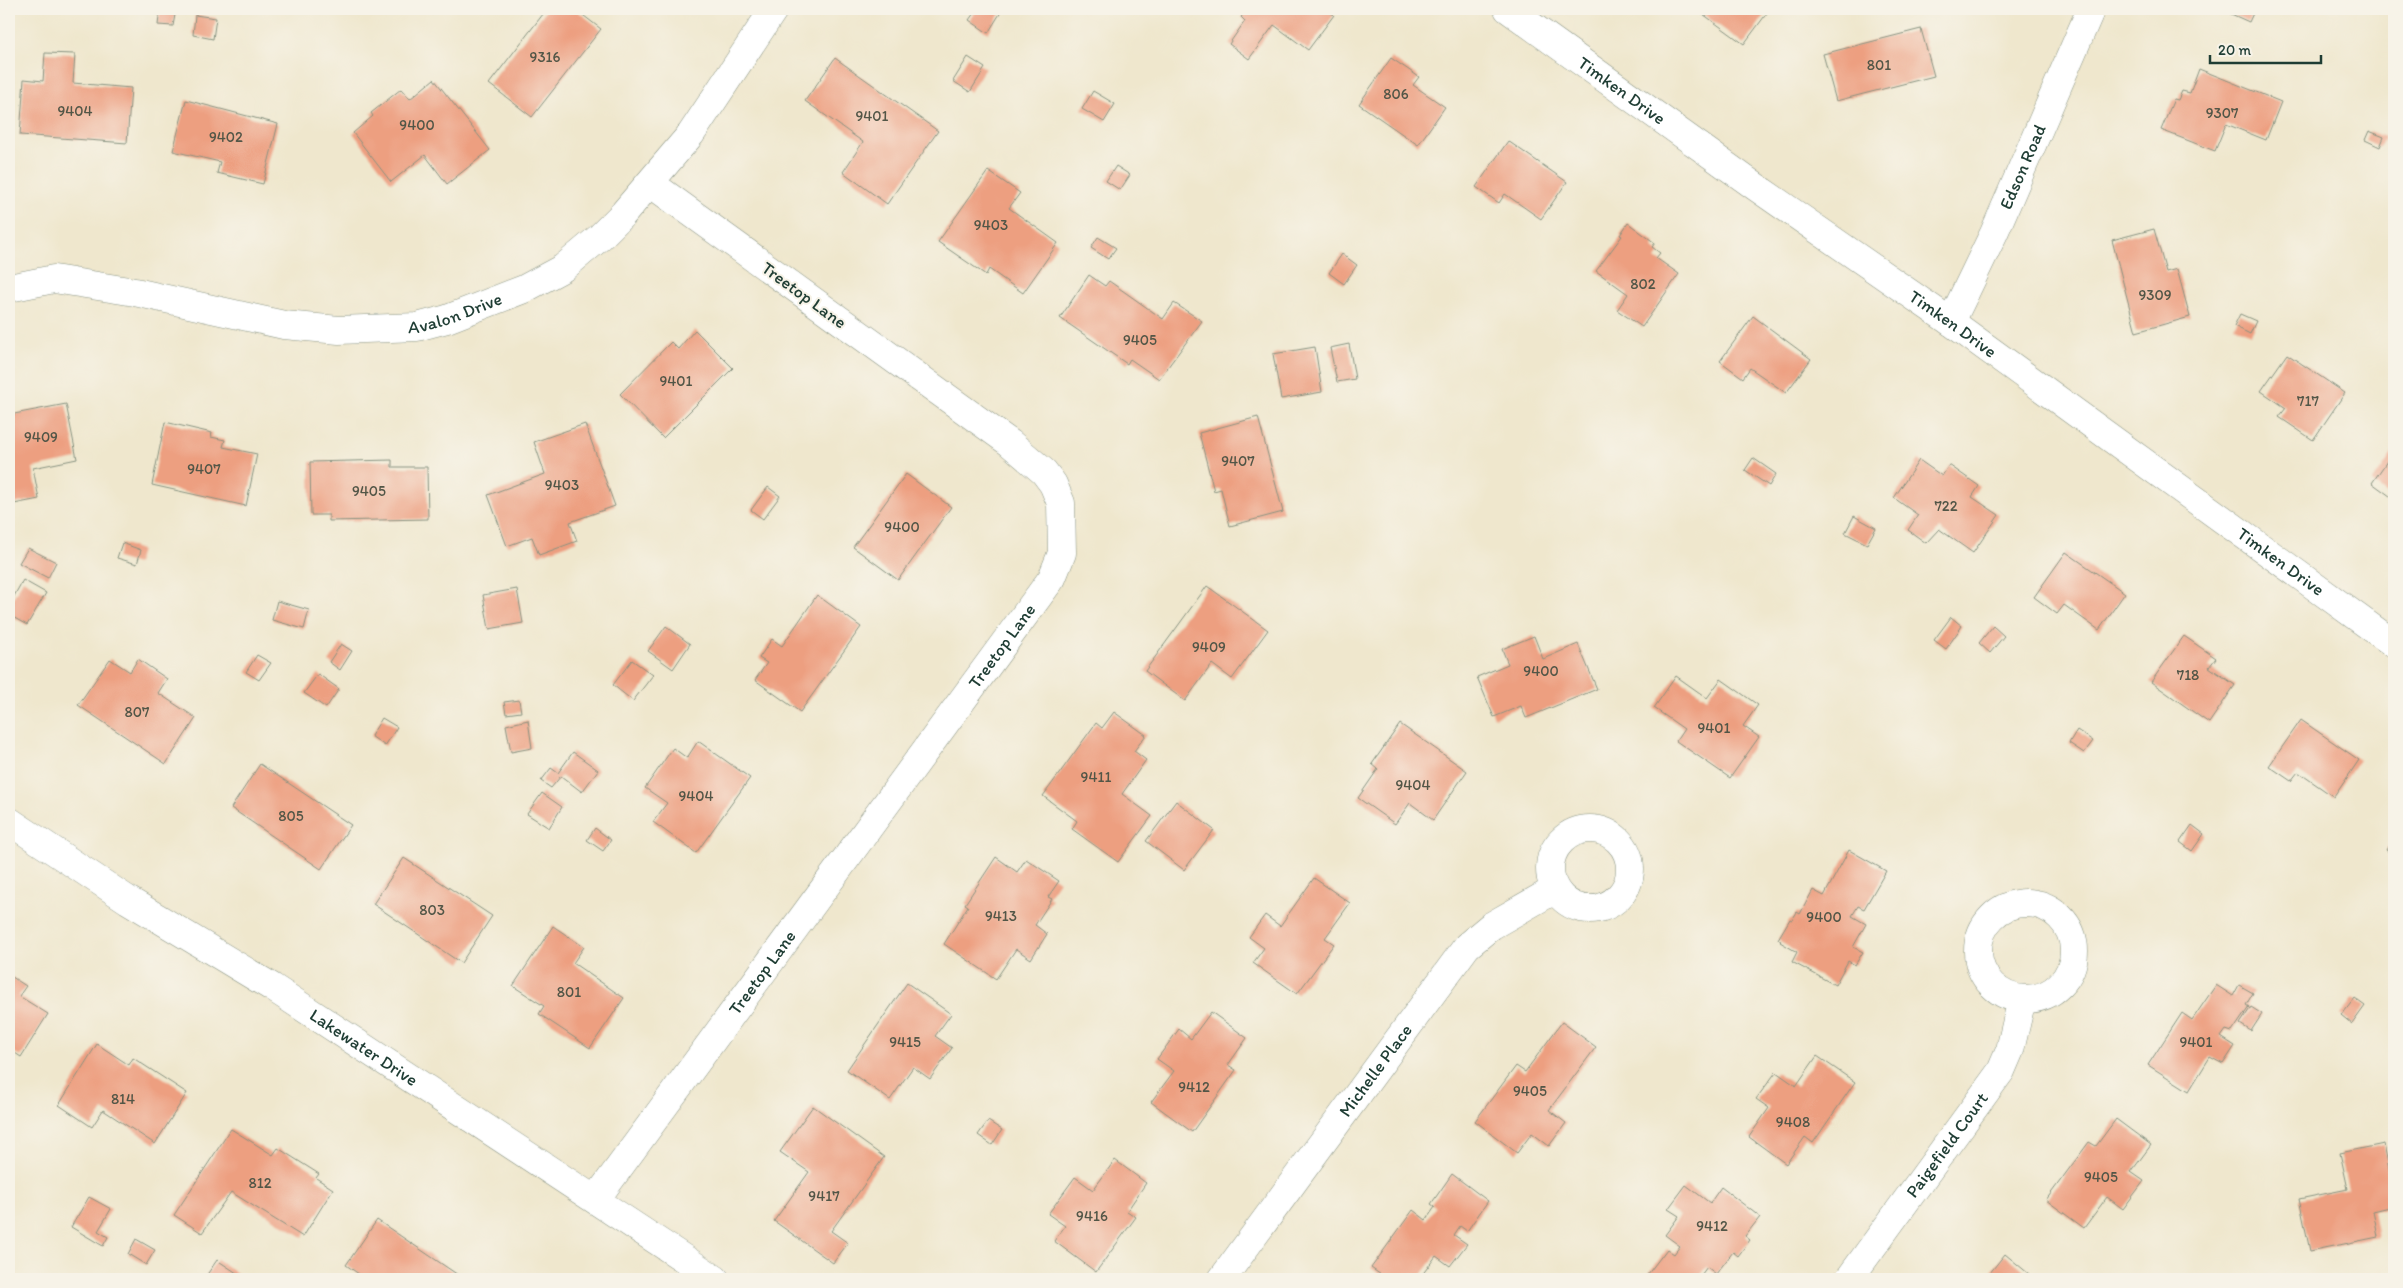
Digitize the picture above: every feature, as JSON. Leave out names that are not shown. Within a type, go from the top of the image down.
[{"type":"street","name":"Avalon Drive","points":[[9,288],[54,279],[135,292],[284,325],[339,330],[417,327],[447,319],[524,289],[563,268],[612,226],[691,134],[774,9]]},
{"type":"street","name":"Timken Drive","points":[[1508,9],[1756,187],[1951,322],[2394,644]]},
{"type":"street","name":"Edson Road","points":[[1951,322],[1994,233],[2091,9]]},
{"type":"street","name":"Treetop Lane","points":[[596,1199],[1052,578],[1062,553],[1061,503],[1054,484],[1044,472],[1010,443],[650,183]]},
{"type":"street","name":"Lakewater Drive","points":[[9,821],[128,900],[272,987],[715,1279]]},
{"type":"street","name":"Michelle Place","points":[[1222,1279],[1468,946],[1491,926],[1554,890]]},
{"type":"street","name":"Paigefield Court","points":[[1849,1279],[2001,1071],[2010,1050],[2022,999]]},
{"type":"building","points":[[160,9],[176,9],[173,26],[158,25]]},
{"type":"building","points":[[547,9],[575,9],[601,29],[532,117],[489,84]]},
{"type":"building","points":[[977,9],[996,9],[1001,12],[988,33],[969,20]]},
{"type":"building","points":[[1248,9],[1325,9],[1334,15],[1308,50],[1274,25],[1249,59],[1229,44],[1245,21],[1241,17]]},
{"type":"building","points":[[1696,9],[1770,9],[1744,44]]},
{"type":"building","points":[[2220,9],[2255,9],[2249,22]]},
{"type":"building","points":[[195,15],[216,18],[213,39],[193,35]]},
{"type":"building","points":[[1921,29],[1934,76],[1836,101],[1823,54]]},
{"type":"building","points":[[45,53],[75,54],[73,83],[131,88],[127,143],[20,135],[24,79],[43,81]]},
{"type":"building","points":[[968,57],[985,68],[970,92],[953,81]]},
{"type":"building","points":[[835,58],[938,131],[887,204],[843,172],[863,142],[805,101]]},
{"type":"building","points":[[1391,58],[1419,77],[1413,85],[1445,107],[1418,145],[1359,104]]},
{"type":"building","points":[[2199,69],[2281,102],[2266,140],[2226,124],[2215,151],[2161,130],[2174,99],[2178,100],[2182,91],[2190,93]]},
{"type":"building","points":[[434,79],[490,150],[447,184],[425,155],[391,182],[353,133],[373,116],[371,113],[401,89],[410,99]]},
{"type":"building","points":[[1093,91],[1115,104],[1104,122],[1082,109]]},
{"type":"building","points":[[186,100],[278,124],[263,184],[217,173],[220,162],[173,151]]},
{"type":"building","points":[[2369,131],[2384,137],[2380,147],[2365,140]]},
{"type":"building","points":[[1508,141],[1567,182],[1541,219],[1505,194],[1499,203],[1476,187]]},
{"type":"building","points":[[1116,166],[1130,175],[1120,190],[1106,181]]},
{"type":"building","points":[[988,171],[1020,193],[1009,208],[1058,243],[1023,293],[989,269],[986,275],[938,242]]},
{"type":"building","points":[[1628,223],[1655,243],[1652,247],[1660,253],[1656,258],[1679,274],[1642,327],[1617,310],[1628,294],[1596,271],[1622,236],[1620,235]]},
{"type":"building","points":[[2154,229],[2166,272],[2177,269],[2190,317],[2136,332],[2112,240]]},
{"type":"building","points":[[1098,237],[1116,248],[1108,259],[1091,248]]},
{"type":"building","points":[[1342,254],[1357,265],[1344,284],[1329,273]]},
{"type":"building","points":[[1089,275],[1105,286],[1109,281],[1163,319],[1174,303],[1202,321],[1159,379],[1130,359],[1127,364],[1060,318]]},
{"type":"building","points":[[2240,314],[2256,321],[2250,334],[2234,326]]},
{"type":"building","points":[[1753,316],[1811,359],[1786,393],[1750,368],[1743,378],[1720,361]]},
{"type":"building","points":[[695,330],[733,368],[663,438],[620,394],[671,342],[678,349]]},
{"type":"building","points":[[1349,344],[1355,379],[1337,382],[1330,348]]},
{"type":"building","points":[[1315,347],[1322,392],[1281,399],[1273,354]]},
{"type":"building","points":[[2287,354],[2345,393],[2313,440],[2279,417],[2286,408],[2261,391]]},
{"type":"building","points":[[66,404],[77,459],[33,468],[39,499],[9,505],[9,415]]},
{"type":"building","points":[[1258,417],[1283,512],[1230,526],[1221,489],[1214,491],[1199,433]]},
{"type":"building","points":[[165,422],[212,433],[211,437],[225,440],[223,447],[257,454],[246,506],[152,485]]},
{"type":"building","points":[[585,424],[615,506],[570,522],[577,541],[539,555],[532,537],[507,546],[488,495],[545,474],[534,442]]},
{"type":"building","points":[[2394,451],[2394,499],[2372,483]]},
{"type":"building","points":[[1753,458],[1776,474],[1769,486],[1745,470]]},
{"type":"building","points":[[392,460],[392,467],[427,467],[428,519],[329,521],[329,515],[311,515],[310,462]]},
{"type":"building","points":[[1919,460],[1942,476],[1949,465],[1979,486],[1972,497],[1999,515],[1973,553],[1939,529],[1926,543],[1908,530],[1918,515],[1894,498]]},
{"type":"building","points":[[906,474],[951,507],[898,580],[853,547]]},
{"type":"building","points":[[768,487],[780,496],[763,519],[751,510]]},
{"type":"building","points":[[1854,516],[1876,528],[1867,544],[1845,533]]},
{"type":"building","points":[[122,543],[141,550],[137,564],[117,558]]},
{"type":"building","points":[[28,548],[56,562],[48,578],[19,563]]},
{"type":"building","points":[[2066,552],[2125,593],[2099,630],[2064,605],[2057,614],[2034,597]]},
{"type":"building","points":[[23,580],[46,593],[27,625],[9,615],[9,605]]},
{"type":"building","points":[[1207,586],[1268,630],[1232,679],[1212,664],[1185,701],[1145,671]]},
{"type":"building","points":[[517,589],[523,623],[489,629],[483,595]]},
{"type":"building","points":[[817,595],[861,627],[800,712],[755,680],[767,663],[759,658],[772,639],[782,646]]},
{"type":"building","points":[[277,601],[309,610],[304,629],[272,620]]},
{"type":"building","points":[[1951,617],[1962,626],[1946,649],[1934,640]]},
{"type":"building","points":[[666,626],[690,644],[673,669],[648,651]]},
{"type":"building","points":[[1993,626],[2004,636],[1990,653],[1979,643]]},
{"type":"building","points":[[1534,636],[1543,659],[1578,644],[1597,689],[1526,718],[1521,706],[1494,717],[1477,677],[1508,664],[1502,649]]},
{"type":"building","points":[[2184,636],[2216,658],[2209,667],[2235,685],[2209,723],[2151,682]]},
{"type":"building","points":[[341,644],[352,651],[340,670],[329,662]]},
{"type":"building","points":[[257,655],[271,663],[259,680],[246,672]]},
{"type":"building","points":[[110,659],[130,672],[138,659],[167,679],[158,693],[196,718],[166,764],[78,705]]},
{"type":"building","points":[[632,660],[653,675],[633,701],[613,685]]},
{"type":"building","points":[[318,674],[339,689],[326,708],[304,693]]},
{"type":"building","points":[[1676,676],[1707,698],[1721,679],[1758,705],[1743,726],[1759,737],[1730,778],[1676,741],[1684,729],[1654,708]]},
{"type":"building","points":[[519,700],[521,712],[506,714],[504,702]]},
{"type":"building","points":[[1114,712],[1146,735],[1134,751],[1146,760],[1122,794],[1152,816],[1118,862],[1072,829],[1077,821],[1043,796],[1096,723],[1102,728]]},
{"type":"building","points":[[382,718],[397,727],[385,746],[371,736]]},
{"type":"building","points":[[528,720],[532,748],[511,752],[506,725]]},
{"type":"building","points":[[2301,720],[2359,760],[2334,797],[2298,772],[2291,781],[2269,766]]},
{"type":"building","points":[[1400,724],[1467,771],[1433,820],[1410,803],[1395,824],[1358,798],[1378,769],[1372,764]]},
{"type":"building","points":[[2077,730],[2093,741],[2084,753],[2069,743]]},
{"type":"building","points":[[698,741],[750,778],[696,853],[653,822],[667,803],[645,788],[673,748],[687,758]]},
{"type":"building","points":[[573,752],[598,770],[582,792],[561,776],[551,788],[541,781],[551,768],[558,773]]},
{"type":"building","points":[[260,764],[351,825],[321,869],[231,808]]},
{"type":"building","points":[[542,793],[562,807],[549,828],[527,814]]},
{"type":"building","points":[[1176,801],[1214,830],[1184,870],[1146,841]]},
{"type":"building","points":[[2192,825],[2204,834],[2192,851],[2180,842]]},
{"type":"building","points":[[595,828],[611,840],[603,851],[587,840]]},
{"type":"building","points":[[2394,838],[2394,856],[2386,850]]},
{"type":"building","points":[[1849,850],[1886,871],[1864,909],[1858,906],[1852,916],[1866,924],[1853,947],[1863,952],[1855,965],[1848,961],[1835,985],[1792,962],[1797,952],[1778,939],[1790,919],[1792,920],[1797,912],[1800,914],[1813,890],[1824,896]]},
{"type":"building","points":[[996,857],[1017,872],[1026,859],[1059,881],[1048,897],[1052,899],[1035,925],[1047,934],[1031,959],[1016,949],[996,979],[944,944],[968,906],[965,904]]},
{"type":"building","points":[[404,858],[492,916],[461,963],[373,904]]},
{"type":"building","points":[[1314,878],[1350,903],[1325,938],[1334,944],[1297,994],[1253,963],[1264,948],[1249,937],[1265,915],[1280,926]]},
{"type":"building","points":[[553,926],[584,947],[573,963],[624,998],[590,1048],[539,1014],[544,1006],[513,986]]},
{"type":"building","points":[[9,975],[26,986],[19,996],[48,1014],[21,1057],[9,1049]]},
{"type":"building","points":[[907,983],[951,1014],[935,1036],[952,1048],[930,1079],[913,1067],[890,1100],[847,1070]]},
{"type":"building","points":[[2216,985],[2233,996],[2239,985],[2253,993],[2246,1005],[2249,1007],[2232,1032],[2226,1030],[2221,1037],[2235,1046],[2223,1064],[2210,1057],[2189,1091],[2148,1065],[2182,1013],[2192,1020]]},
{"type":"building","points":[[2354,998],[2365,1006],[2352,1024],[2341,1015]]},
{"type":"building","points":[[2251,1007],[2262,1014],[2251,1031],[2240,1024]]},
{"type":"building","points":[[1211,1012],[1247,1038],[1228,1065],[1236,1070],[1192,1132],[1151,1102],[1174,1071],[1157,1059],[1179,1029],[1191,1039]]},
{"type":"building","points":[[1562,1022],[1596,1047],[1549,1110],[1566,1123],[1549,1146],[1532,1133],[1517,1153],[1475,1121],[1516,1066],[1525,1072]]},
{"type":"building","points":[[97,1044],[129,1065],[133,1058],[187,1093],[155,1144],[103,1110],[92,1127],[59,1105]]},
{"type":"building","points":[[1817,1056],[1855,1082],[1813,1143],[1805,1137],[1786,1164],[1749,1137],[1769,1108],[1756,1099],[1776,1072],[1796,1086]]},
{"type":"building","points":[[813,1106],[884,1157],[831,1231],[848,1243],[833,1263],[774,1221],[809,1172],[780,1152]]},
{"type":"building","points":[[2116,1119],[2151,1145],[2131,1172],[2144,1181],[2123,1209],[2107,1197],[2084,1228],[2046,1200],[2089,1142],[2096,1146]]},
{"type":"building","points":[[988,1121],[1002,1130],[992,1145],[978,1135]]},
{"type":"building","points":[[231,1129],[273,1155],[278,1148],[319,1174],[316,1178],[333,1189],[303,1237],[231,1192],[202,1233],[174,1215]]},
{"type":"building","points":[[2384,1144],[2394,1194],[2394,1206],[2373,1211],[2378,1237],[2310,1251],[2299,1199],[2348,1189],[2340,1153]]},
{"type":"building","points":[[1115,1160],[1146,1183],[1127,1211],[1136,1217],[1096,1272],[1054,1241],[1065,1226],[1048,1214],[1075,1177],[1093,1190]]},
{"type":"building","points":[[1452,1174],[1488,1201],[1467,1231],[1460,1226],[1454,1235],[1467,1244],[1450,1266],[1436,1256],[1419,1279],[1387,1279],[1371,1268],[1413,1210],[1426,1220],[1435,1207],[1431,1204]]},
{"type":"building","points":[[1686,1185],[1710,1203],[1721,1187],[1760,1217],[1745,1236],[1750,1240],[1738,1256],[1733,1252],[1716,1274],[1707,1267],[1698,1279],[1644,1279],[1667,1249],[1674,1254],[1680,1246],[1665,1235],[1679,1216],[1668,1209]]},
{"type":"building","points":[[89,1197],[111,1209],[98,1231],[108,1237],[103,1246],[71,1227]]},
{"type":"building","points":[[377,1220],[464,1279],[366,1279],[346,1265]]},
{"type":"building","points":[[136,1239],[155,1250],[146,1265],[128,1254]]},
{"type":"building","points":[[2005,1254],[2035,1279],[1985,1279]]},
{"type":"building","points":[[217,1260],[246,1279],[204,1279]]}]
